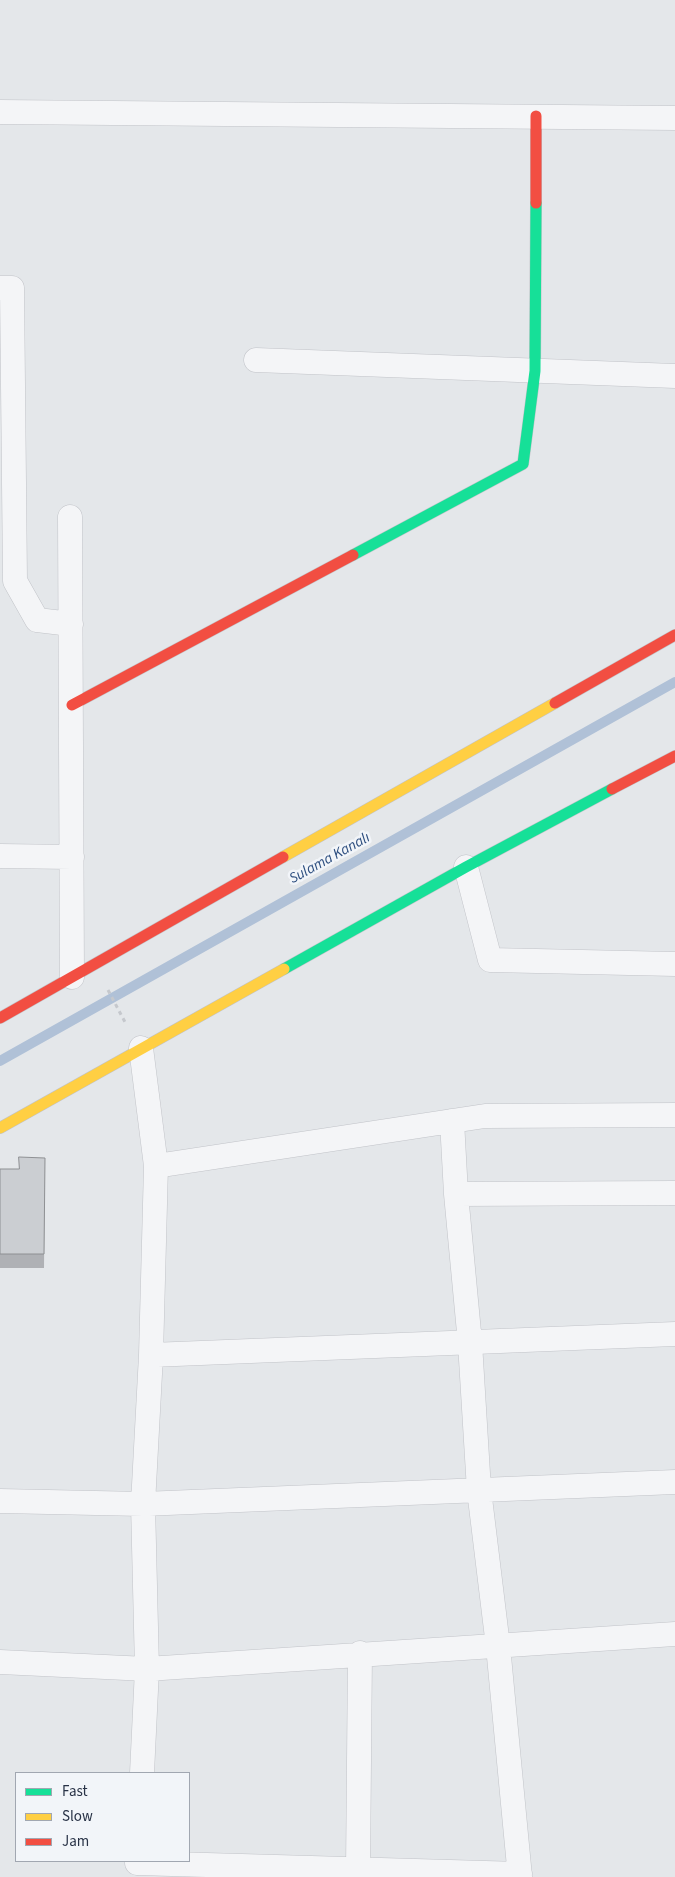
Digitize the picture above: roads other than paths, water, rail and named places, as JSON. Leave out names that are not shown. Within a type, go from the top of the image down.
[{"type":"street","points":[[0,112],[675,118]]},
{"type":"street","points":[[72,704],[523,464],[535,371],[536,116]]},
{"type":"street","points":[[0,288],[12,288],[14,581],[38,620],[71,624]]},
{"type":"street","points":[[256,360],[675,376]]},
{"type":"street","points":[[70,517],[72,977]]},
{"type":"street","points":[[0,1018],[675,635]]},
{"type":"street","points":[[0,1128],[466,867],[665,767],[675,756]]},
{"type":"street","points":[[0,856],[72,857]]},
{"type":"street","points":[[466,867],[490,960],[675,964]]},
{"type":"street","points":[[140,1048],[156,1166],[151,1355],[143,1504],[147,1669],[142,1772]]},
{"type":"street","points":[[156,1166],[485,1116],[675,1116]]},
{"type":"street","points":[[137,1867],[358,1870],[520,1876],[498,1646],[478,1490],[470,1342],[456,1194],[452,1120]]},
{"type":"street","points":[[456,1194],[675,1193]]},
{"type":"street","points":[[151,1355],[675,1334]]},
{"type":"street","points":[[0,1501],[143,1504],[675,1482]]},
{"type":"street","points":[[0,1662],[147,1669],[360,1653],[675,1634]]},
{"type":"street","points":[[358,1870],[360,1653]]},
{"type":"waterway","name":"Sulama Kanalı","points":[[0,1061],[675,682]]}]
